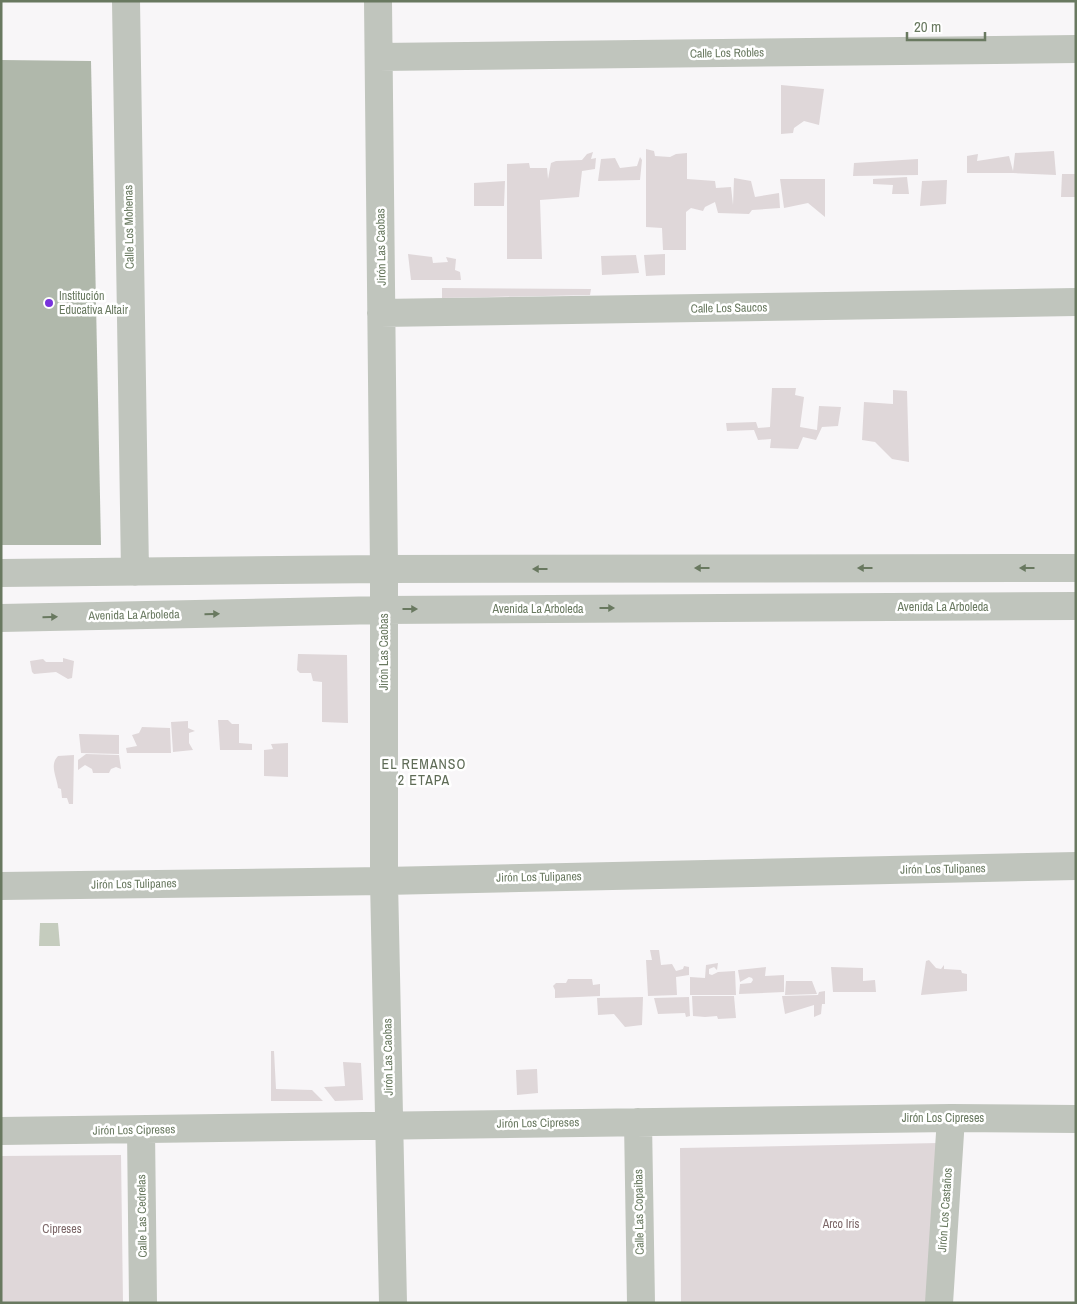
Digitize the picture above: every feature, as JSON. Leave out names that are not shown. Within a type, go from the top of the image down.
[{"type":"street","name":"Calle Los Mohenas","points":[[126,1],[135,572]]},
{"type":"street","name":"Jirón Las Caobas","points":[[378,1],[384,569],[384,881],[392,1303]]},
{"type":"street","name":"Calle Los Robles","points":[[379,58],[1076,49]]},
{"type":"street","name":"Calle Los Saucos","points":[[382,313],[1076,302]]},
{"type":"street","points":[[1,573],[384,569],[1076,568]]},
{"type":"street","name":"Avenida La Arboleda","points":[[1,618],[383,610],[1076,606]]},
{"type":"street","name":"Jirón Los Tulipanes","points":[[1,886],[384,881],[1076,866]]},
{"type":"street","name":"Jirón Los Cipreses","points":[[1,1132],[951,1118],[1076,1119]]},
{"type":"street","name":"Jirón Los Castaños","points":[[939,1303],[951,1118]]},
{"type":"street","name":"Calle Las Copaibas","points":[[638,1122],[641,1303]]},
{"type":"street","name":"Calle Las Cedrelas","points":[[141,1130],[143,1303]]},
{"type":"green space","points":[[781,85],[824,89],[819,125],[804,121],[794,128],[793,133],[781,134]]},
{"type":"green space","points":[[646,149],[654,151],[655,156],[670,157],[676,154],[687,153],[687,179],[715,181],[716,188],[731,187],[733,205],[734,178],[751,181],[755,197],[779,193],[780,208],[752,210],[749,214],[718,213],[715,202],[705,207],[703,211],[691,208],[686,212],[686,250],[663,250],[662,228],[646,227]]},
{"type":"green space","points":[[1054,151],[1056,175],[967,173],[967,156],[978,154],[977,161],[1009,156],[1013,171],[1015,153]]},
{"type":"green space","points":[[593,152],[591,159],[596,158],[595,169],[582,171],[579,197],[540,200],[542,259],[507,259],[507,164],[529,163],[530,168],[547,168],[548,179],[551,163],[556,161],[582,160],[587,154]]},
{"type":"green space","points":[[640,157],[642,160],[640,180],[598,181],[601,159],[615,158],[620,168],[637,166]]},
{"type":"green space","points":[[918,159],[918,175],[853,176],[854,163]]},
{"type":"green space","points":[[1062,174],[1076,174],[1076,197],[1061,197]]},
{"type":"green space","points":[[907,177],[909,194],[892,194],[893,185],[873,184],[873,179]]},
{"type":"green space","points":[[780,179],[825,179],[825,217],[808,203],[784,208]]},
{"type":"green space","points":[[947,180],[946,204],[920,206],[922,181]]},
{"type":"green space","points":[[505,181],[504,206],[474,206],[474,183]]},
{"type":"green space","points":[[408,254],[432,257],[433,263],[448,262],[446,257],[456,259],[455,270],[460,272],[461,280],[411,280]]},
{"type":"green space","points":[[665,254],[665,275],[646,276],[644,255]]},
{"type":"green space","points":[[636,255],[639,273],[602,275],[601,256]]},
{"type":"green space","points":[[442,288],[591,289],[590,295],[442,298]]},
{"type":"green space","points":[[772,388],[796,388],[795,395],[804,397],[800,427],[817,430],[819,406],[841,407],[838,426],[822,427],[816,440],[803,437],[798,449],[770,448],[771,439],[758,440],[754,430],[727,431],[726,423],[756,422],[758,428],[770,427]]},
{"type":"green space","points":[[893,390],[907,391],[909,462],[892,459],[875,442],[862,440],[864,402],[893,404]]},
{"type":"green space","points":[[298,654],[347,655],[348,723],[322,722],[322,682],[313,681],[311,673],[300,673],[297,670]]},
{"type":"green space","points":[[63,658],[74,661],[72,678],[68,679],[56,672],[34,674],[32,672],[30,661],[43,659],[46,662],[63,662]]},
{"type":"green space","points":[[218,720],[228,720],[232,724],[239,724],[239,743],[252,744],[252,750],[220,750]]},
{"type":"green space","points":[[188,721],[188,728],[195,731],[189,733],[189,743],[193,750],[173,752],[171,722]]},
{"type":"green space","points":[[142,727],[170,728],[171,753],[127,753],[126,748],[137,746],[132,735],[139,733]]},
{"type":"green space","points":[[79,734],[119,735],[119,754],[81,753]]},
{"type":"green space","points":[[288,743],[288,777],[264,776],[264,750],[273,749],[271,744]]},
{"type":"green space","points":[[86,754],[119,755],[121,769],[116,767],[111,769],[109,773],[93,773],[92,769],[85,765],[78,770],[78,760]]},
{"type":"green space","points":[[74,755],[73,804],[69,804],[67,798],[62,798],[61,789],[58,788],[54,763],[58,756]]},
{"type":"green space","points":[[650,950],[659,950],[661,965],[672,964],[676,971],[683,969],[684,966],[689,967],[689,975],[676,977],[677,995],[648,996],[646,960],[652,960]]},
{"type":"green space","points":[[929,960],[936,968],[941,969],[944,965],[944,969],[961,970],[962,973],[967,974],[967,991],[921,995],[926,961]]},
{"type":"green space","points":[[718,963],[717,970],[714,967],[709,969],[709,974],[735,971],[736,995],[690,995],[690,977],[705,978],[706,965]]},
{"type":"green space","points":[[766,967],[765,976],[784,975],[784,992],[739,994],[740,984],[751,983],[753,980],[749,977],[740,982],[738,970]]},
{"type":"green space","points":[[831,967],[863,968],[863,981],[875,980],[876,992],[833,992]]},
{"type":"green space","points":[[568,979],[592,979],[593,985],[600,984],[600,996],[555,998],[553,986],[556,983],[566,983]]},
{"type":"green space","points":[[786,981],[812,981],[817,994],[785,995]]},
{"type":"green space","points":[[825,991],[825,1004],[822,1004],[821,1014],[814,1017],[814,1005],[785,1014],[782,996],[818,995],[819,992]]},
{"type":"green space","points":[[692,996],[734,996],[736,1018],[718,1019],[717,1016],[693,1016]]},
{"type":"green space","points":[[643,997],[642,1025],[625,1027],[614,1014],[598,1015],[597,998]]},
{"type":"green space","points":[[689,997],[690,1016],[686,1017],[685,1013],[658,1014],[654,998]]},
{"type":"green space","points":[[271,1051],[274,1051],[276,1089],[312,1090],[323,1101],[271,1101]]},
{"type":"green space","points":[[343,1062],[361,1063],[363,1100],[335,1101],[324,1087],[345,1086]]},
{"type":"green space","points":[[537,1069],[538,1093],[517,1095],[516,1070]]},
{"type":"green space","name":"Arco Iris","points":[[939,1143],[928,1303],[681,1303],[680,1148]]},
{"type":"green space","name":"Cipreses","points":[[121,1155],[123,1303],[1,1303],[1,1156]]},
{"type":"shaded area","points":[[40,923],[58,923],[60,946],[39,946]]},
{"type":"building","name":"Institución Educativa Altair","points":[[1,60],[91,61],[101,545],[1,545]]},
{"type":"place","name":"Institución Educativa Altair","points":[[49,303]]},
{"type":"district","name":"EL REMANSO 2 ETAPA","points":[[424,772]]}]
